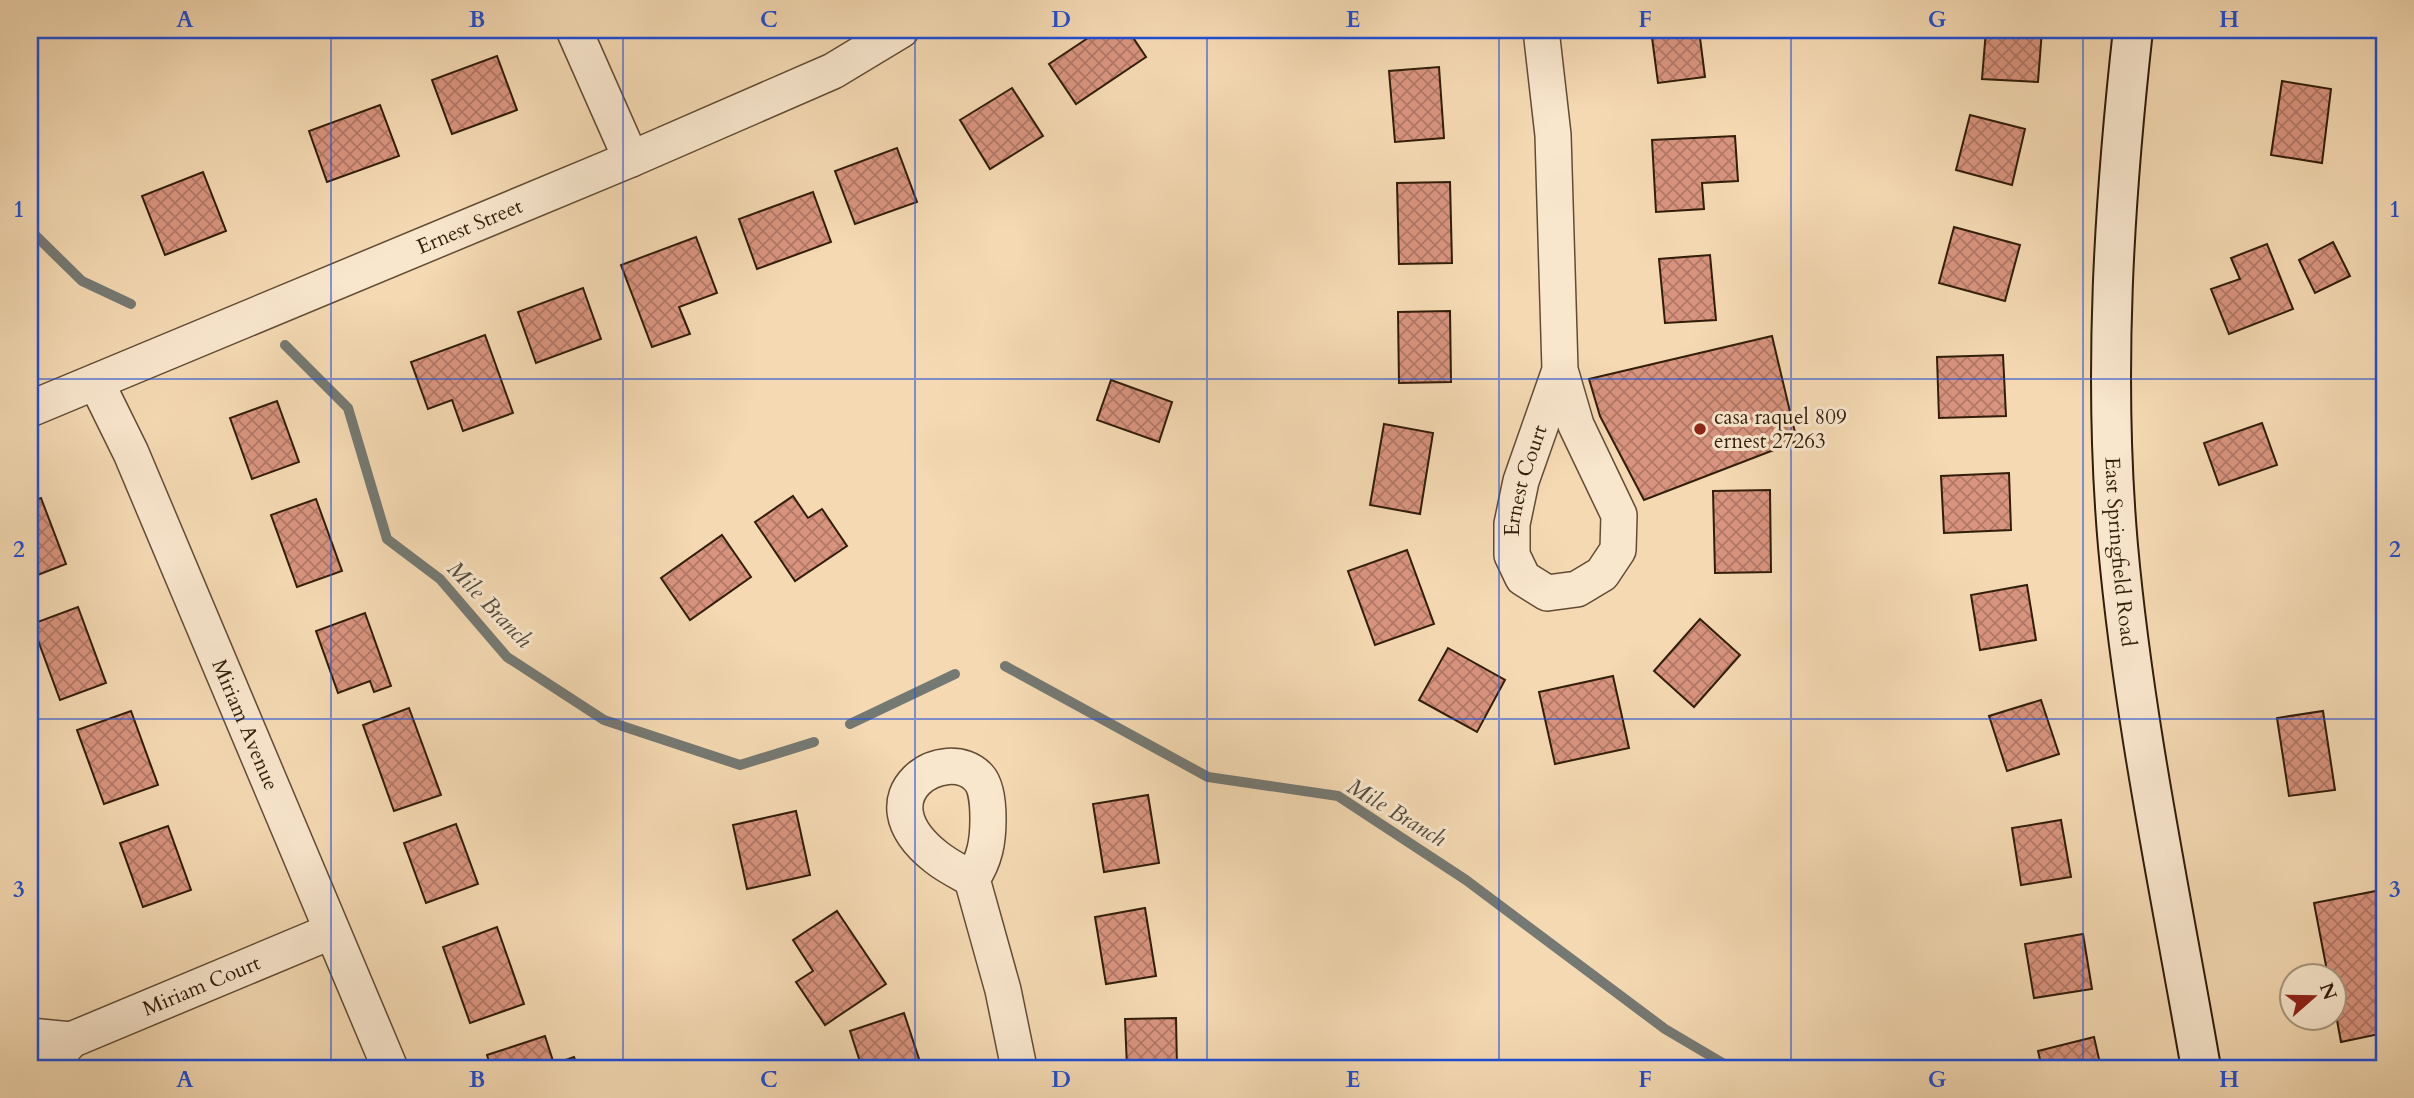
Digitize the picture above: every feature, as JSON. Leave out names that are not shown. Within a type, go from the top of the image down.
[{"type":"street","points":[[574,30],[631,159]]},
{"type":"street","name":"Ernest Street","points":[[30,410],[631,159],[833,71],[901,30]]},
{"type":"street","name":"Ernest Court","points":[[1541,30],[1553,135],[1560,370],[1576,425],[1619,515],[1618,550],[1602,575],[1577,589],[1547,593],[1523,578],[1512,555],[1512,524],[1521,481],[1560,370]]},
{"type":"street","name":"East Springfield Road","points":[[2133,30],[2118,166],[2112,259],[2112,380],[2118,546],[2146,755],[2201,1068]]},
{"type":"street","name":"Miriam Avenue","points":[[96,382],[131,453],[390,1068]]},
{"type":"street","points":[[972,879],[1003,990],[1018,1068]]},
{"type":"street","name":"Miriam Court","points":[[47,1068],[71,1040],[332,931]]},
{"type":"street","name":"Miriam Court","points":[[30,1037],[71,1040]]},
{"type":"building","points":[[1100,30],[1128,30],[1146,57],[1076,104],[1049,64]]},
{"type":"building","points":[[1164,30],[1179,30],[1168,37]]},
{"type":"building","points":[[1651,30],[1699,30],[1705,77],[1658,83]]},
{"type":"building","points":[[1986,30],[2042,30],[2038,82],[1982,79]]},
{"type":"building","points":[[497,56],[517,110],[452,134],[432,80]]},
{"type":"building","points":[[1439,67],[1444,138],[1395,142],[1389,71]]},
{"type":"building","points":[[2282,81],[2331,89],[2322,163],[2271,155]]},
{"type":"building","points":[[1012,88],[1043,136],[990,169],[960,120]]},
{"type":"building","points":[[380,105],[399,156],[327,182],[309,131]]},
{"type":"building","points":[[1970,115],[2025,129],[2012,185],[1956,170]]},
{"type":"building","points":[[1735,136],[1738,181],[1702,183],[1704,209],[1656,212],[1652,140]]},
{"type":"building","points":[[897,148],[917,202],[855,224],[835,171]]},
{"type":"building","points":[[203,172],[226,231],[165,255],[142,196]]},
{"type":"building","points":[[1450,182],[1452,263],[1399,264],[1397,183]]},
{"type":"building","points":[[813,192],[831,242],[757,269],[739,219]]},
{"type":"building","points":[[1954,227],[2020,245],[2005,301],[1939,283]]},
{"type":"building","points":[[696,237],[717,293],[679,307],[690,334],[652,347],[621,265]]},
{"type":"building","points":[[2333,242],[2350,276],[2315,293],[2299,260]]},
{"type":"building","points":[[2267,244],[2293,309],[2229,334],[2211,289],[2240,279],[2231,258]]},
{"type":"building","points":[[1710,255],[1716,320],[1665,323],[1659,259]]},
{"type":"building","points":[[583,288],[601,339],[536,363],[518,312]]},
{"type":"building","points":[[1450,311],[1451,382],[1399,383],[1398,312]]},
{"type":"building","points":[[485,335],[513,413],[463,431],[452,400],[428,409],[411,362]]},
{"type":"building","name":"casa raquel 809 ernest 27263","points":[[1772,336],[1797,441],[1644,500],[1600,416],[1589,379]]},
{"type":"building","points":[[2003,355],[2006,416],[1939,418],[1937,357]]},
{"type":"building","points":[[1111,380],[1172,402],[1159,442],[1097,420]]},
{"type":"building","points":[[277,401],[299,462],[252,479],[230,418]]},
{"type":"building","points":[[2262,423],[2277,465],[2219,485],[2204,443]]},
{"type":"building","points":[[1384,424],[1433,433],[1420,514],[1370,505]]},
{"type":"building","points":[[2009,473],[2011,530],[1944,533],[1941,476]]},
{"type":"building","points":[[1770,490],[1771,572],[1715,573],[1713,491]]},
{"type":"building","points":[[793,496],[808,518],[822,509],[847,546],[795,581],[755,522]]},
{"type":"building","points":[[41,498],[66,564],[30,578],[30,502]]},
{"type":"building","points":[[316,499],[342,571],[297,587],[271,515]]},
{"type":"building","points":[[722,535],[751,577],[690,620],[661,578]]},
{"type":"building","points":[[1407,550],[1434,624],[1375,645],[1348,571]]},
{"type":"building","points":[[2027,585],[2036,640],[1980,650],[1971,595]]},
{"type":"building","points":[[78,607],[106,683],[60,700],[32,624]]},
{"type":"building","points":[[365,613],[391,686],[374,692],[370,681],[338,693],[316,631]]},
{"type":"building","points":[[1700,619],[1740,655],[1694,707],[1654,671]]},
{"type":"building","points":[[1448,648],[1505,680],[1477,732],[1419,700]]},
{"type":"building","points":[[1613,676],[1629,748],[1555,764],[1539,692]]},
{"type":"building","points":[[2041,700],[2059,754],[2007,771],[1989,716]]},
{"type":"building","points":[[409,708],[441,795],[394,811],[363,725]]},
{"type":"building","points":[[131,711],[158,785],[104,804],[77,730]]},
{"type":"building","points":[[2323,711],[2335,790],[2289,796],[2277,718]]},
{"type":"building","points":[[1148,795],[1159,863],[1104,872],[1093,804]]},
{"type":"building","points":[[796,811],[810,875],[747,889],[733,825]]},
{"type":"building","points":[[2061,820],[2071,877],[2021,885],[2012,828]]},
{"type":"building","points":[[456,824],[478,884],[426,903],[404,843]]},
{"type":"building","points":[[168,826],[191,890],[143,907],[120,843]]},
{"type":"building","points":[[2376,891],[2384,932],[2384,1033],[2341,1042],[2339,1032],[2348,1032],[2348,962],[2325,962],[2314,903]]},
{"type":"building","points":[[1145,908],[1156,976],[1106,984],[1095,917]]},
{"type":"building","points":[[837,911],[886,984],[825,1025],[796,982],[813,971],[793,940]]},
{"type":"building","points":[[497,927],[524,1004],[470,1023],[443,947]]},
{"type":"building","points":[[2083,934],[2092,989],[2034,998],[2025,944]]},
{"type":"building","points":[[904,1013],[922,1068],[862,1068],[850,1031]]},
{"type":"building","points":[[1176,1018],[1177,1068],[1127,1068],[1125,1019]]},
{"type":"building","points":[[545,1036],[554,1064],[574,1057],[578,1068],[491,1068],[487,1055]]},
{"type":"building","points":[[2094,1037],[2101,1068],[2042,1068],[2038,1051]]},
{"type":"waterway","name":"Mile Branch","points":[[30,230],[82,281],[131,304]]},
{"type":"waterway","name":"Mile Branch","points":[[285,345],[348,408],[387,539],[440,579],[507,657],[604,720],[740,765],[814,742]]},
{"type":"waterway","name":"Mile Branch","points":[[1005,666],[1208,777],[1338,796],[1466,880],[1665,1029],[1731,1068]]},
{"type":"waterway","name":"Mile Branch","points":[[850,724],[955,674]]},
{"type":"place","name":"casa raquel 809 ernest 27263","points":[[1700,429]]}]
